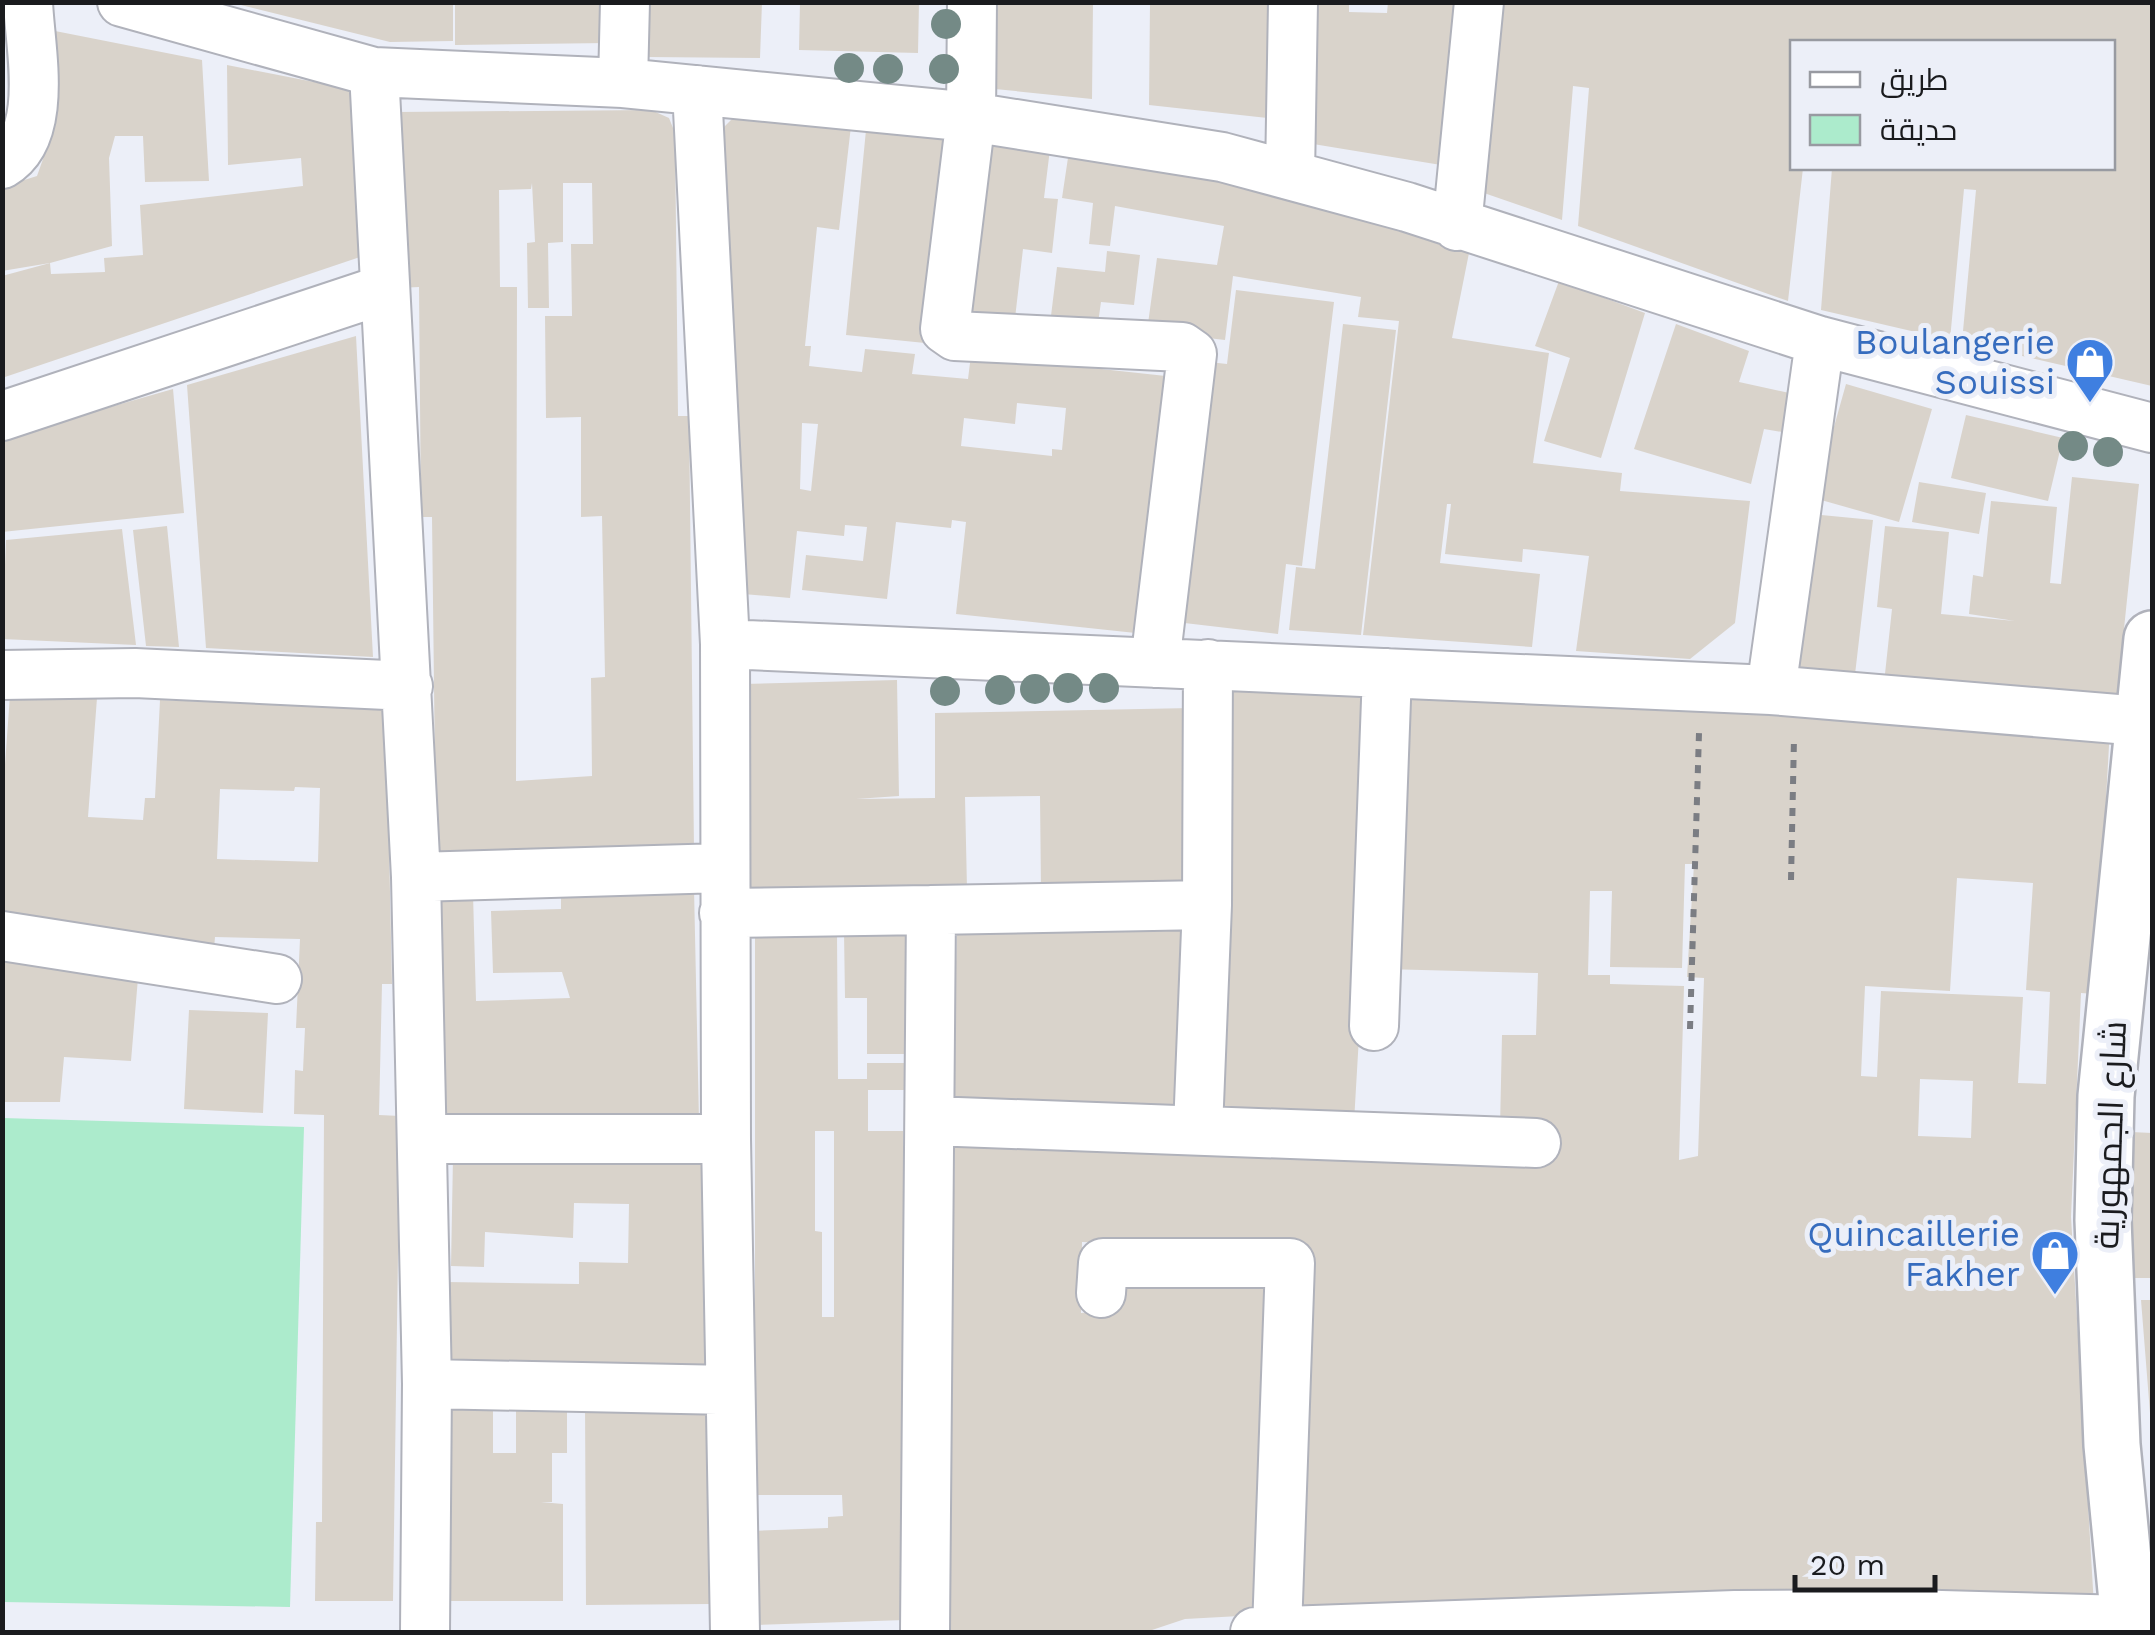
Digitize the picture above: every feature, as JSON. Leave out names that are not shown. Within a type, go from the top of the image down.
[{"type":"street","points":[[2,164],[18,153],[32,108],[28,2]]},
{"type":"street","points":[[122,2],[374,72],[623,83],[971,117],[1222,157],[1406,207],[1820,342],[2152,428]]},
{"type":"street","points":[[623,83],[626,2]]},
{"type":"street","points":[[972,2],[971,117],[944,323],[948,333],[1182,347],[1192,354],[1155,662]]},
{"type":"street","points":[[1290,176],[1294,2]]},
{"type":"street","points":[[1457,226],[1479,2]]},
{"type":"street","points":[[374,72],[382,290],[408,686],[416,876],[427,1384],[425,1632]]},
{"type":"street","points":[[697,90],[724,644],[726,1140],[736,1632]]},
{"type":"street","points":[[2,416],[382,290]]},
{"type":"street","points":[[1783,691],[1820,342]]},
{"type":"street","name":"شارع الجمهورية","points":[[2129,1626],[2112,1445],[2103,1202],[2106,1096],[2152,639]]},
{"type":"street","points":[[724,644],[1700,686],[2141,721]]},
{"type":"street","points":[[1198,1129],[1207,905],[1208,664]]},
{"type":"street","points":[[1374,1026],[1388,672]]},
{"type":"street","points":[[2,675],[135,673],[408,686]]},
{"type":"street","points":[[416,876],[724,890],[931,910],[1207,905]]},
{"type":"street","points":[[925,1632],[931,910]]},
{"type":"street","points":[[2,936],[277,979]]},
{"type":"street","points":[[931,1121],[1536,1143]]},
{"type":"street","points":[[424,1139],[726,1140]]},
{"type":"street","points":[[1101,1293],[1103,1263],[1290,1264],[1266,1631],[1773,1615],[2129,1626]]},
{"type":"street","points":[[427,1384],[730,1390]]},
{"type":"path","points":[[1690,1029],[1700,686]]},
{"type":"path","points":[[1783,691],[1791,880]]},
{"type":"green space","points":[[3,1118],[304,1127],[290,1607],[3,1602]]},
{"type":"building","points":[[229,2],[453,2],[453,41],[390,42]]},
{"type":"building","points":[[455,2],[608,2],[608,43],[455,45]]},
{"type":"building","points":[[648,2],[762,2],[760,58],[647,57]]},
{"type":"building","points":[[800,2],[919,2],[918,53],[799,50]]},
{"type":"building","points":[[996,2],[1093,2],[1092,99],[995,89]]},
{"type":"building","points":[[1150,2],[1277,2],[1276,119],[1149,105]]},
{"type":"building","points":[[1312,2],[1349,2],[1349,12],[1387,13],[1388,2],[1462,2],[1441,165],[1307,143]]},
{"type":"building","points":[[1503,2],[2152,2],[2152,386],[1962,342],[1976,190],[1964,189],[1950,340],[1821,310],[1832,170],[2115,170],[2115,40],[1790,40],[1790,170],[1803,170],[1788,301],[1578,226],[1589,88],[1573,86],[1562,220],[1484,193]]},
{"type":"building","points":[[50,30],[202,60],[209,181],[145,182],[143,136],[115,136],[109,158],[112,246],[2,271],[2,187],[37,176],[48,145]]},
{"type":"building","points":[[227,65],[350,89],[360,257],[2,378],[2,276],[50,263],[51,274],[105,272],[104,258],[143,255],[140,205],[303,186],[301,158],[228,165]]},
{"type":"building","points":[[651,110],[669,118],[675,133],[678,416],[689,416],[694,850],[436,854],[432,517],[421,517],[419,287],[398,288],[397,112]],"holes":[[[532,183],[535,242],[527,243],[528,308],[549,308],[548,243],[563,242],[563,183],[592,183],[593,244],[571,244],[572,316],[545,316],[546,418],[581,417],[581,517],[602,516],[605,677],[591,678],[592,776],[516,781],[517,287],[500,287],[499,190],[531,189]]]},
{"type":"building","points":[[737,114],[851,126],[839,230],[817,227],[805,346],[811,346],[809,366],[862,372],[865,349],[915,354],[912,374],[968,379],[971,355],[1175,377],[1145,634],[956,614],[966,522],[952,520],[951,528],[896,522],[887,599],[802,590],[806,555],[863,561],[867,527],[845,525],[844,536],[797,531],[790,598],[743,594],[720,131]],"holes":[[[1017,403],[1066,408],[1062,450],[1052,449],[1052,456],[961,446],[964,418],[1015,424]],[[802,423],[818,424],[811,491],[800,489]]]},
{"type":"building","points":[[866,130],[948,140],[925,343],[846,335]]},
{"type":"building","points":[[987,141],[1050,149],[1044,198],[1058,199],[1052,253],[1023,249],[1014,327],[965,321]]},
{"type":"building","points":[[1069,151],[1232,177],[1470,248],[1452,338],[1549,353],[1533,463],[1622,473],[1620,491],[1750,501],[1735,623],[1690,659],[1576,651],[1589,556],[1523,549],[1522,562],[1445,554],[1451,504],[1447,504],[1440,563],[1540,574],[1532,647],[1363,635],[1399,321],[1358,317],[1361,297],[1233,276],[1225,340],[1147,331],[1157,258],[1217,265],[1224,226],[1115,206],[1110,246],[1089,244],[1093,203],[1062,198]]},
{"type":"building","points":[[1107,251],[1140,255],[1134,305],[1101,302],[1097,330],[1050,324],[1057,267],[1105,272]]},
{"type":"building","points":[[1559,281],[1645,313],[1601,458],[1544,441],[1570,358],[1535,346]]},
{"type":"building","points":[[1236,290],[1334,302],[1302,566],[1286,564],[1278,634],[1176,622],[1209,362],[1227,364]]},
{"type":"building","points":[[1343,324],[1396,330],[1361,635],[1289,630],[1296,567],[1315,569]]},
{"type":"building","points":[[1676,324],[1749,351],[1739,382],[1794,394],[1788,433],[1764,429],[1751,484],[1634,449]]},
{"type":"building","points":[[356,336],[373,657],[206,648],[187,385]]},
{"type":"building","points":[[1846,384],[1932,409],[1899,522],[1814,498]]},
{"type":"building","points":[[173,389],[184,513],[2,532],[2,438]]},
{"type":"building","points":[[1966,415],[2063,438],[2048,501],[1951,478]]},
{"type":"building","points":[[2072,477],[2139,484],[2116,706],[1884,683],[1892,609],[1877,607],[1885,526],[1949,532],[1941,614],[2015,621],[1969,614],[1973,575],[1983,577],[1991,501],[2057,507],[2050,583],[2061,584]]},
{"type":"building","points":[[1919,482],[1986,493],[1979,534],[1912,522]]},
{"type":"building","points":[[1811,514],[1873,520],[1854,683],[1788,676]]},
{"type":"building","points":[[167,526],[179,647],[146,646],[133,530]]},
{"type":"building","points":[[122,529],[136,645],[2,639],[6,540]]},
{"type":"building","points":[[897,680],[899,796],[856,799],[935,798],[935,713],[1191,708],[1193,888],[1041,890],[1040,796],[965,797],[967,889],[746,892],[743,684]]},
{"type":"building","points":[[1230,690],[1379,695],[1354,1122],[1214,1114]]},
{"type":"building","points":[[10,695],[97,698],[88,817],[143,820],[145,798],[155,798],[160,700],[386,708],[392,984],[382,984],[379,1115],[400,1116],[393,1601],[315,1601],[316,1522],[322,1522],[324,1115],[294,1114],[295,1070],[303,1071],[305,1028],[296,1028],[300,939],[215,937],[214,949],[2,918],[2,806]],"holes":[[[320,788],[318,862],[217,859],[220,789]]]},
{"type":"building","points":[[1396,696],[2110,728],[2095,994],[2081,993],[2071,1217],[2094,1606],[1297,1618],[1307,1249],[1082,1242],[1081,1313],[1120,1310],[1121,1279],[1270,1281],[1258,1615],[1185,1619],[1146,1632],[944,1632],[955,1147],[1487,1159],[1500,1128],[1502,1035],[1536,1035],[1538,973],[1384,969]],"holes":[[[1685,864],[1694,864],[1687,977],[1704,978],[1698,1156],[1679,1160],[1684,986],[1610,984],[1610,975],[1588,975],[1590,891],[1612,891],[1610,967],[1682,968]],[[1957,878],[2033,883],[2026,990],[2050,992],[2046,1084],[2018,1083],[2023,997],[1881,991],[1877,1077],[1861,1076],[1865,986],[1950,991]],[[1920,1079],[1973,1081],[1971,1138],[1918,1136]]]},
{"type":"building","points":[[694,888],[699,1121],[443,1127],[438,895],[473,894],[476,1001],[570,998],[562,972],[493,973],[491,911],[561,909],[561,892]]},
{"type":"building","points":[[1189,918],[1187,1110],[952,1104],[957,927]]},
{"type":"building","points":[[844,932],[911,932],[911,1054],[867,1054],[867,998],[845,998]]},
{"type":"building","points":[[837,933],[838,1079],[867,1079],[867,1063],[912,1063],[912,1090],[868,1090],[868,1131],[903,1131],[905,1620],[755,1625],[752,1531],[828,1528],[828,1517],[843,1516],[842,1495],[755,1495],[755,934]],"holes":[[[815,1131],[834,1131],[834,1317],[822,1317],[822,1232],[815,1231]]]},
{"type":"building","points":[[2,958],[70,965],[70,972],[138,978],[131,1061],[64,1057],[60,1102],[2,1102]]},
{"type":"building","points":[[189,1010],[268,1013],[263,1113],[184,1109]]},
{"type":"building","points":[[2131,1132],[2152,1133],[2152,1278],[2126,1278]]},
{"type":"building","points":[[453,1157],[711,1157],[706,1369],[445,1364],[447,1282],[579,1284],[579,1262],[628,1263],[629,1204],[574,1203],[573,1238],[485,1232],[484,1267],[451,1266]]},
{"type":"building","points":[[2141,1300],[2152,1300],[2152,1413],[2150,1413]]},
{"type":"building","points":[[710,1401],[710,1604],[586,1605],[585,1402]]},
{"type":"building","points":[[442,1402],[493,1402],[493,1453],[516,1453],[516,1402],[567,1402],[567,1453],[552,1453],[552,1502],[541,1502],[563,1504],[563,1601],[441,1601]]},
{"type":"place","name":"Boulangerie Souissi","points":[[2090,404]]},
{"type":"place","name":"Quincaillerie Fakher","points":[[2055,1296]]}]
